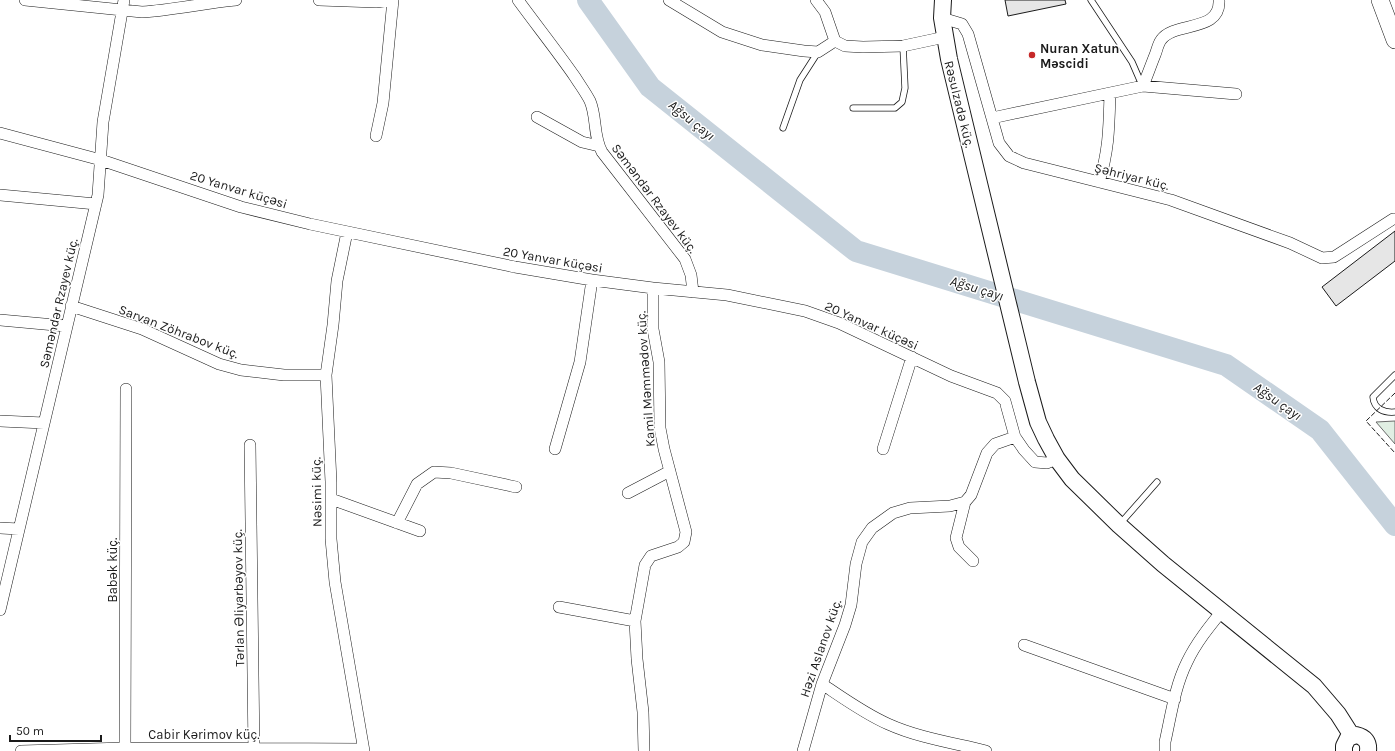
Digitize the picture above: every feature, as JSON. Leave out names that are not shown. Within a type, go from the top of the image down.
[{"type":"main road","name":"Rəsulzadə küç.","points":[[943,0],[942,18],[949,59],[1028,382],[1038,422],[1057,459],[1072,479],[1119,525],[1163,564],[1314,686],[1338,714],[1352,736]]},
{"type":"main road","points":[[1380,0],[1395,40]]},
{"type":"main road","points":[[1344,751],[1345,742],[1352,736],[1361,736],[1365,738],[1368,742],[1368,751]]},
{"type":"street","points":[[25,0],[123,5],[142,12],[160,11],[210,2],[236,0]]},
{"type":"street","points":[[320,0],[376,2],[392,0],[384,103],[376,136]]},
{"type":"street","name":"Səməndər Rzayev küç.","points":[[518,0],[562,59],[590,100],[595,118],[596,135],[599,146],[685,259],[691,275],[693,292]]},
{"type":"street","points":[[669,0],[722,32],[762,45],[818,52],[835,41]]},
{"type":"street","points":[[816,0],[825,12],[835,41],[846,46],[904,46],[945,37]]},
{"type":"street","points":[[1143,86],[1161,40],[1170,33],[1208,20],[1217,13],[1219,0]]},
{"type":"street","name":"Səməndər Rzayev küç.","points":[[0,610],[96,204],[100,179],[103,122],[123,5]]},
{"type":"street","name":"Şəhriyar küç.","points":[[942,18],[962,24],[968,34],[999,143],[1009,156],[1024,164],[1171,200],[1290,243],[1322,258],[1334,257],[1393,219]]},
{"type":"street","points":[[992,118],[1143,86],[1236,94]]},
{"type":"street","points":[[1099,182],[1109,142],[1110,94]]},
{"type":"street","points":[[537,117],[582,142],[599,146]]},
{"type":"street","name":"20 Yanvar küçəsi","points":[[0,133],[101,160],[241,207],[347,232],[515,267],[592,280],[653,288],[727,295],[805,311],[839,323],[951,376],[997,393],[1005,402],[1015,438],[1024,450],[1035,462],[1047,463],[1057,459]]},
{"type":"street","points":[[0,195],[96,204]]},
{"type":"street","name":"Nəsimi küç.","points":[[347,232],[337,281],[326,375],[331,499],[331,539],[335,582],[364,750]]},
{"type":"street","points":[[555,449],[580,362],[592,280]]},
{"type":"street","name":"Kamil Məmmədov küç.","points":[[644,751],[643,712],[637,659],[635,621],[645,565],[651,556],[678,547],[684,542],[686,532],[664,449],[660,428],[659,362],[653,329],[653,288]]},
{"type":"street","name":"Sarvan Zöhrabov küç.","points":[[71,306],[142,329],[219,364],[241,370],[284,375],[326,375]]},
{"type":"street","points":[[0,320],[66,326]]},
{"type":"street","points":[[883,449],[912,357]]},
{"type":"street","name":"Babək küç.","points":[[125,749],[126,389]]},
{"type":"street","points":[[0,421],[44,423]]},
{"type":"street","points":[[973,561],[959,547],[956,538],[965,502],[971,495],[987,453],[995,444],[1015,438]]},
{"type":"street","name":"Tərlan Əliyarbəyov küç.","points":[[250,445],[254,750]]},
{"type":"street","points":[[628,493],[670,471]]},
{"type":"street","points":[[398,523],[417,484],[434,472],[451,473],[516,487]]},
{"type":"street","points":[[331,499],[420,531]]},
{"type":"street","name":"Həzi Aslanov küç.","points":[[803,751],[822,684],[845,625],[851,605],[856,564],[862,542],[872,528],[893,513],[910,508],[950,506],[965,502]]},
{"type":"street","points":[[0,528],[19,528]]},
{"type":"street","points":[[559,607],[635,621]]},
{"type":"street","points":[[1165,751],[1165,742],[1179,682],[1187,662],[1203,635],[1222,611]]},
{"type":"street","points":[[1024,645],[1175,699]]},
{"type":"street","points":[[822,684],[887,724],[910,733],[986,751]]},
{"type":"street","name":"Cabir Kərimov küç.","points":[[21,751],[125,749],[364,750]]},
{"type":"lane","points":[[1091,0],[1132,62],[1143,86]]},
{"type":"lane","points":[[853,108],[895,108],[902,102],[906,88],[904,46]]},
{"type":"lane","points":[[783,128],[800,80],[818,52]]},
{"type":"lane","points":[[1395,376],[1373,396],[1373,401],[1383,412],[1395,412]]},
{"type":"lane","points":[[1119,525],[1157,482]]},
{"type":"green space","points":[[1395,421],[1395,444],[1376,422]]},
{"type":"building","points":[[1005,0],[1065,0],[1066,4],[1008,16]]},
{"type":"building","points":[[1395,231],[1395,261],[1336,306],[1322,287]]},
{"type":"waterway","name":"Ağsu çayı","points":[[588,0],[650,87],[856,251],[1226,365],[1320,430],[1395,525]]},
{"type":"fence","points":[[1395,393],[1366,421],[1395,453]]},
{"type":"place","name":"Nuran Xatun Məscidi","points":[[1032,55]]}]
